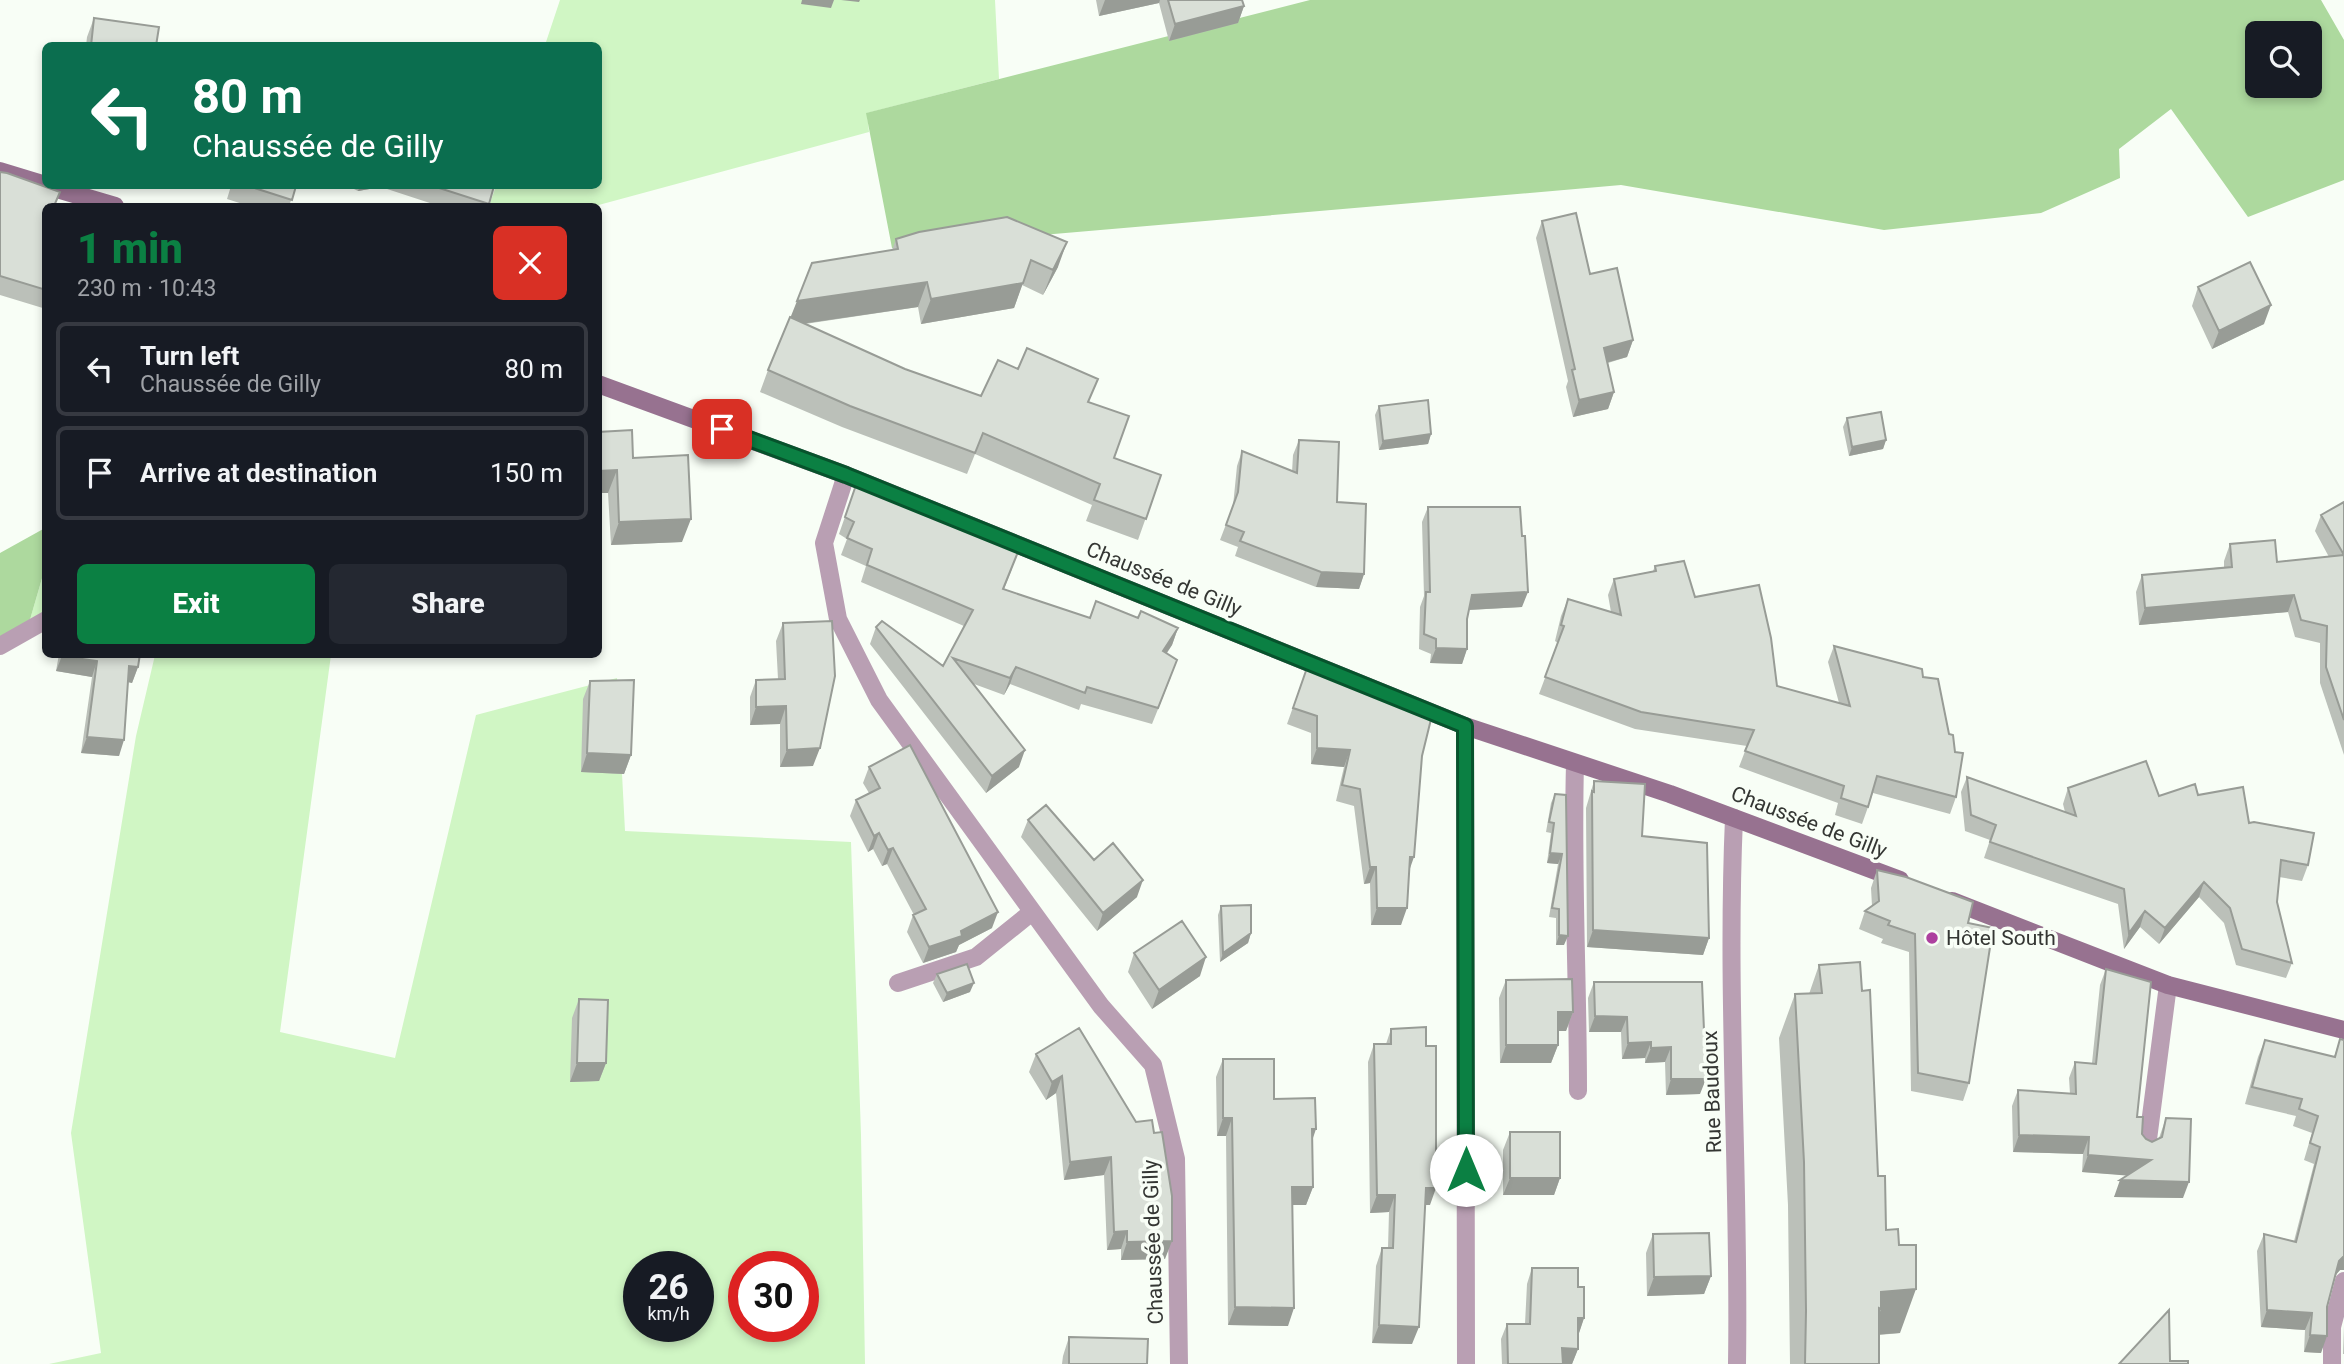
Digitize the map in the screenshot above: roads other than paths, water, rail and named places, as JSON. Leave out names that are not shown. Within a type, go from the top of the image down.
[{"type":"main road","points":[[0,171],[42,184]]},
{"type":"main road","points":[[59,189],[105,203]]},
{"type":"main road","name":"Chaussée de Gilly","points":[[602,385],[846,475],[1465,726],[1670,794],[1915,886]]},
{"type":"main road","points":[[1940,896],[2168,985],[2344,1030]]},
{"type":"street","name":"Chaussée de Gilly","points":[[846,475],[824,543],[838,618],[879,699],[1101,1006],[1153,1065],[1175,1159],[1179,1364]]},
{"type":"street","points":[[0,646],[42,622]]},
{"type":"street","points":[[1465,726],[1466,1364]]},
{"type":"street","points":[[1576,764],[1573,846],[1578,979],[1578,1091]]},
{"type":"street","name":"Rue Baudoux","points":[[1734,818],[1732,992],[1738,1232],[1737,1364]]},
{"type":"street","points":[[898,983],[976,957],[1032,912]]},
{"type":"street","points":[[2147,1147],[2168,985]]},
{"type":"street","points":[[2332,1364],[2332,1327],[2344,1281]]},
{"type":"place","name":"Hôtel South","points":[[1932,938]]}]
